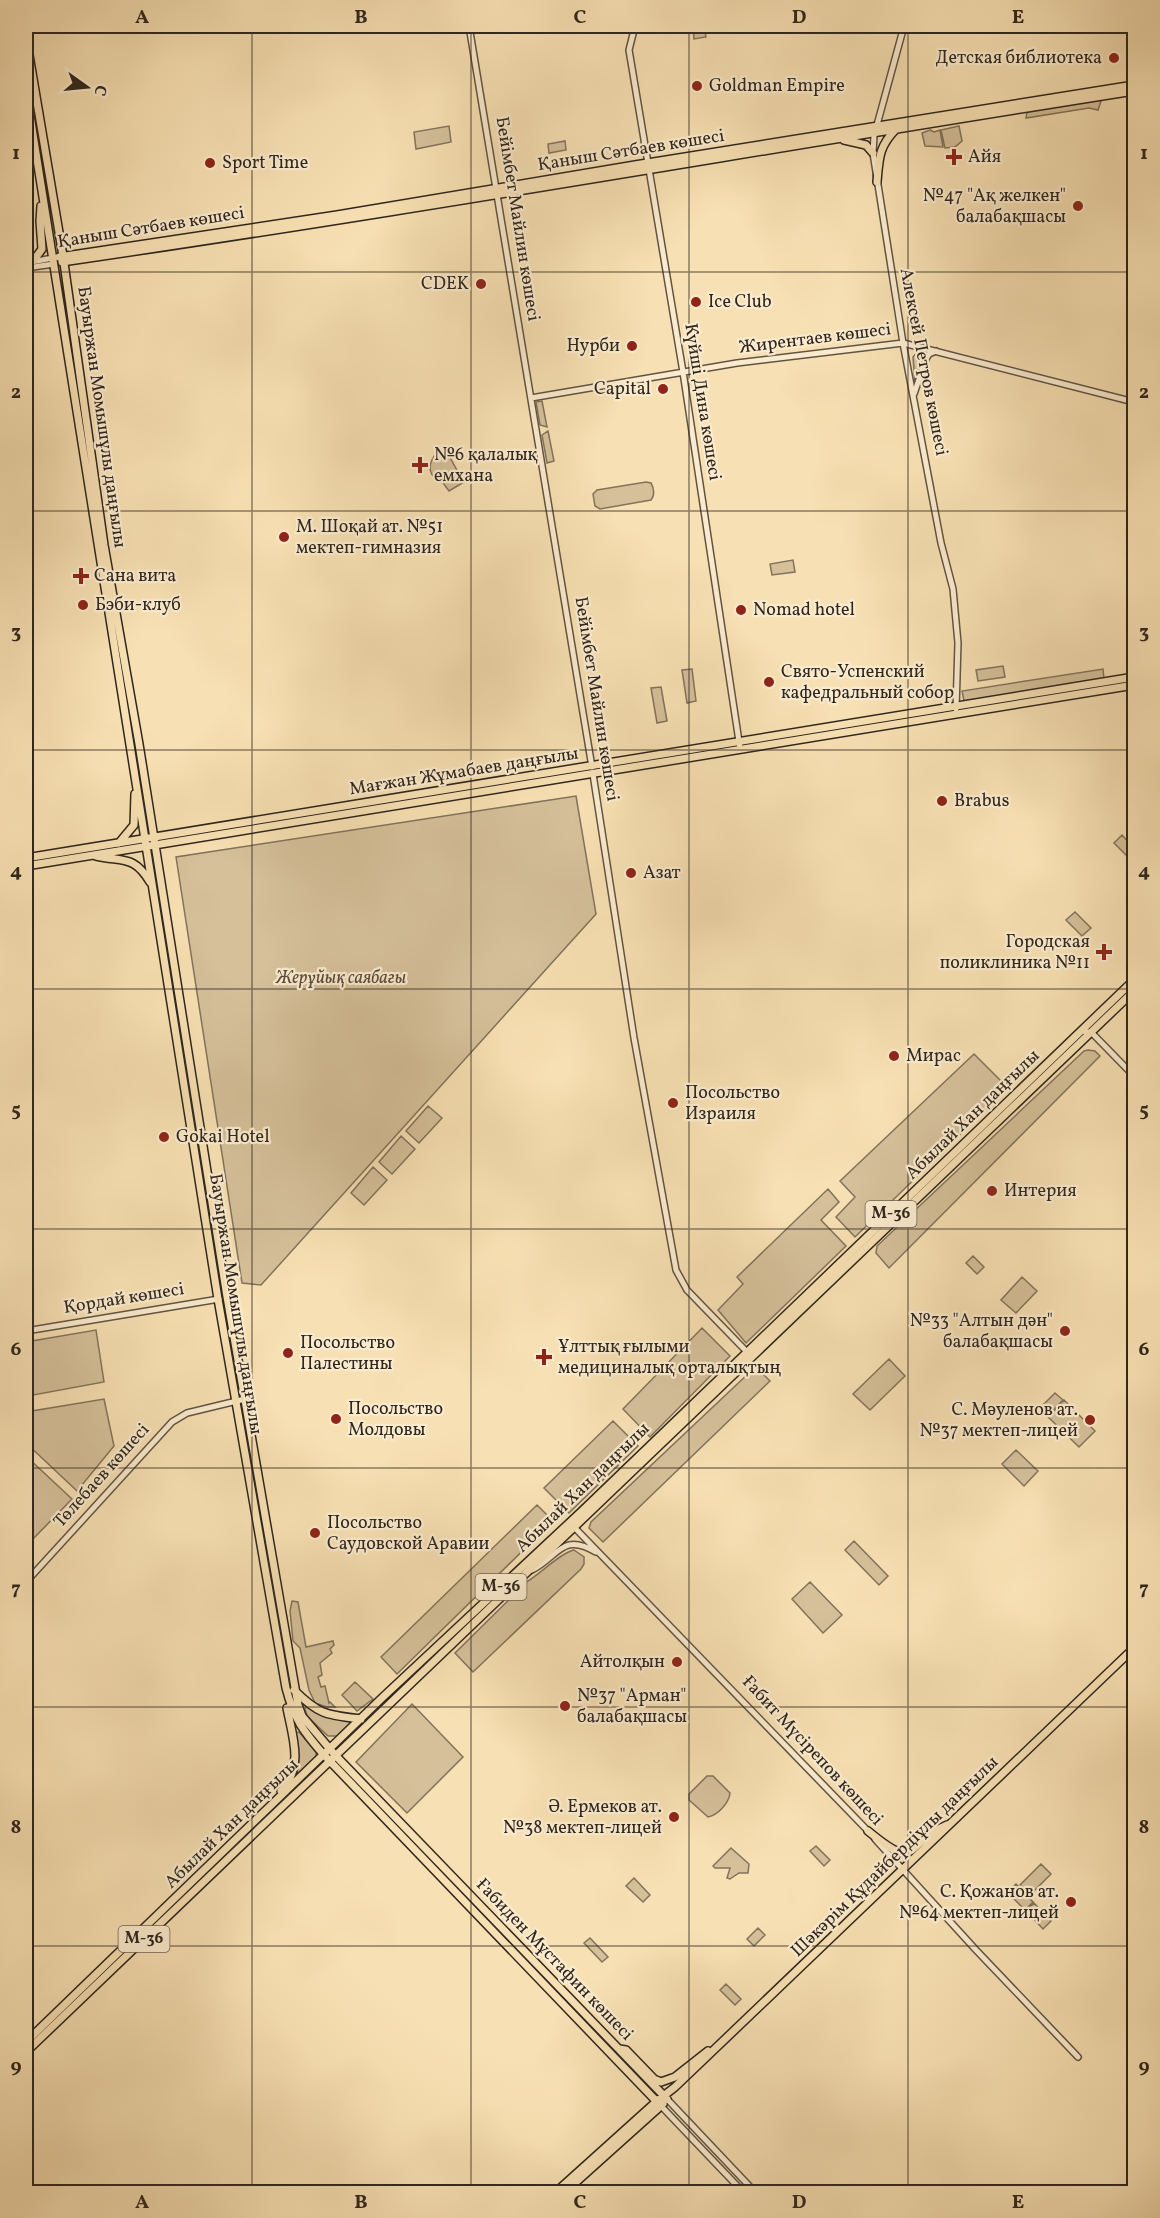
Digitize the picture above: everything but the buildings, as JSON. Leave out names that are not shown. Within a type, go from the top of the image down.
[{"type":"main road","name":"Бауыржан Момышұлы даңғылы","points":[[26,37],[63,259],[104,545],[139,744],[152,887],[218,1299],[286,1688],[292,1713],[298,1724],[330,1755]]},
{"type":"main road","name":"Қаныш Сәтбаев көшесі","points":[[53,261],[497,191],[1134,85]]},
{"type":"main road","name":"Бауыржан Момышұлы даңғылы","points":[[26,90],[136,786],[149,842],[294,1690],[302,1716],[330,1755]]},
{"type":"main road","name":"Қаныш Сәтбаев көшесі","points":[[648,166],[833,140],[876,129],[897,128],[1134,91]]},
{"type":"main road","points":[[877,182],[879,154],[883,144],[897,128]]},
{"type":"main road","points":[[833,140],[860,143],[866,145],[873,153]]},
{"type":"main road","points":[[26,265],[34,260],[42,249],[40,220],[43,195]]},
{"type":"main road","name":"Мағжан Жұмабаев даңғылы","points":[[956,710],[1134,677]]},
{"type":"main road","name":"Мағжан Жұмабаев даңғылы","points":[[26,866],[149,842],[740,745],[956,710],[1134,685]]},
{"type":"main road","points":[[118,843],[134,825],[136,786]]},
{"type":"main road","name":"Мағжан Жұмабаев даңғылы","points":[[26,858],[118,843],[149,842]]},
{"type":"main road","points":[[91,855],[136,864],[152,887]]},
{"type":"main road","name":"Абылай Хан даңғылы","points":[[26,2042],[257,1820],[523,1575],[746,1352],[1134,980]]},
{"type":"main road","name":"Абылай Хан даңғылы","points":[[26,2052],[330,1755],[361,1719],[752,1357],[1134,991]]},
{"type":"main road","name":"Шәкәрім Құдайбердіұлы даңғылы","points":[[565,2193],[1134,1648]]},
{"type":"main road","points":[[257,1820],[293,1775],[295,1758],[286,1688]]},
{"type":"main road","points":[[294,1690],[316,1710],[336,1716],[361,1719]]},
{"type":"main road","name":"Ғабиден Мұстафин көшесі","points":[[330,1755],[665,2097]]},
{"type":"main road","name":"Ғабиден Мұстафин көшесі","points":[[330,1755],[659,2104]]},
{"type":"main road","points":[[868,1831],[890,1849],[903,1854],[913,1850],[934,1830],[952,1822]]},
{"type":"main road","points":[[619,2049],[626,2050],[654,2079],[661,2082],[675,2077],[709,2050],[716,2048]]},
{"type":"main road","name":"Шәкәрім Құдайбердіұлы даңғылы","points":[[556,2193],[659,2104]]},
{"type":"street","name":"Бейімбет Майлин көшесі","points":[[469,26],[634,1038],[672,1256],[680,1279],[687,1290],[752,1357]]},
{"type":"street","name":"Күйші Дина көшесі","points":[[635,26],[628,50],[683,372],[740,745]]},
{"type":"street","name":"Алексей Петров көшесі","points":[[904,26],[876,129],[873,153],[903,343],[941,543],[952,589],[958,643],[956,710]]},
{"type":"street","name":"Қаныш Сәтбаев көшесі","points":[[26,265],[53,261]]},
{"type":"street","name":"Жирентаев көшесі","points":[[531,398],[683,372],[903,343],[1134,402]]},
{"type":"street","points":[[914,396],[926,359],[929,354],[936,351]]},
{"type":"street","points":[[1083,1030],[1092,1033],[1134,1076]]},
{"type":"street","name":"Қордай көшесі","points":[[26,1331],[227,1297]]},
{"type":"street","points":[[236,1401],[245,1399]]},
{"type":"street","name":"Төлебаев көшесі","points":[[26,1582],[172,1422],[187,1413],[236,1401]]},
{"type":"street","name":"Ғабит Мүсірепов көшесі","points":[[572,1525],[868,1831],[902,1871],[1078,2057]]},
{"type":"street","points":[[523,1575],[538,1567],[563,1545],[584,1545],[601,1555]]},
{"type":"street","name":"Ғабиден Мұстафин көшесі","points":[[665,2097],[755,2193]]},
{"type":"street","name":"Ғабиден Мұстафин көшесі","points":[[659,2104],[743,2193]]},
{"type":"green space","points":[[693,26],[704,26],[706,37],[694,39]]},
{"type":"green space","points":[[1102,98],[1098,110],[1089,108],[1026,118],[1027,112]]},
{"type":"green space","points":[[449,126],[451,142],[416,149],[414,132]]},
{"type":"green space","points":[[959,126],[962,141],[955,147],[945,148],[941,130]]},
{"type":"green space","points":[[930,130],[934,132],[940,130],[943,147],[925,146],[922,133]]},
{"type":"green space","points":[[565,141],[566,150],[549,153],[548,144]]},
{"type":"green space","points":[[918,351],[926,353],[915,384],[913,357]]},
{"type":"green space","points":[[542,401],[547,427],[540,425],[536,402]]},
{"type":"green space","points":[[548,431],[554,461],[547,463],[542,435]]},
{"type":"green space","points":[[442,449],[446,455],[448,454],[463,481],[469,479],[449,491],[430,470],[434,456]]},
{"type":"green space","points":[[651,483],[653,487],[654,494],[651,500],[600,509],[595,506],[593,494],[597,490]]},
{"type":"green space","points":[[793,560],[795,572],[772,575],[770,564]]},
{"type":"green space","points":[[1003,666],[1005,677],[978,681],[976,670]]},
{"type":"green space","points":[[692,669],[696,701],[687,703],[682,670]]},
{"type":"green space","points":[[1103,669],[1104,679],[964,701],[962,691]]},
{"type":"green space","points":[[661,687],[667,721],[657,723],[651,688]]},
{"type":"green space","name":"Жерұйық саябағы","points":[[576,796],[596,914],[261,1285],[242,1283],[176,857]]},
{"type":"green space","points":[[1122,835],[1134,848],[1134,853],[1129,858],[1114,843]]},
{"type":"green space","points":[[1075,912],[1091,928],[1082,936],[1066,920]]},
{"type":"green space","points":[[1084,1051],[1095,1051],[1100,1056],[889,1268],[876,1253],[877,1246]]},
{"type":"green space","points":[[974,1054],[1008,1088],[855,1237],[836,1217],[855,1197],[840,1181]]},
{"type":"green space","points":[[428,1106],[442,1118],[419,1143],[406,1131]]},
{"type":"green space","points":[[401,1136],[415,1149],[392,1174],[379,1162]]},
{"type":"green space","points":[[373,1167],[387,1180],[364,1205],[351,1193]]},
{"type":"green space","points":[[828,1189],[839,1202],[821,1220],[846,1246],[746,1343],[718,1310],[743,1284],[737,1277]]},
{"type":"green space","points":[[973,1256],[984,1267],[977,1274],[966,1263]]},
{"type":"green space","points":[[1022,1277],[1037,1291],[1016,1313],[1001,1300]]},
{"type":"green space","points":[[702,1328],[730,1356],[650,1437],[623,1409]]},
{"type":"green space","points":[[96,1330],[104,1382],[28,1396],[26,1342]]},
{"type":"green space","points":[[889,1359],[905,1376],[870,1410],[853,1394]]},
{"type":"green space","points":[[750,1372],[762,1373],[770,1381],[603,1542],[589,1528],[591,1522]]},
{"type":"green space","points":[[1055,1393],[1063,1400],[1049,1414],[1041,1407]]},
{"type":"green space","points":[[104,1399],[114,1446],[77,1491],[26,1443],[26,1412]]},
{"type":"green space","points":[[1064,1400],[1095,1431],[1079,1447],[1048,1417]]},
{"type":"green space","points":[[613,1421],[638,1446],[569,1513],[544,1488]]},
{"type":"green space","points":[[1016,1450],[1038,1471],[1024,1486],[1002,1464]]},
{"type":"green space","points":[[26,1456],[72,1499],[32,1540],[26,1535]]},
{"type":"green space","points":[[537,1505],[553,1521],[397,1674],[381,1657]]},
{"type":"green space","points":[[854,1541],[888,1576],[879,1585],[845,1550]]},
{"type":"green space","points":[[574,1550],[584,1557],[581,1569],[473,1672],[455,1653],[528,1581]]},
{"type":"green space","points":[[810,1582],[842,1615],[823,1633],[792,1599]]},
{"type":"green space","points":[[292,1601],[298,1602],[306,1647],[333,1641],[334,1645],[330,1649],[332,1653],[320,1663],[322,1675],[318,1677],[321,1687],[325,1686],[329,1703],[335,1707],[315,1703],[309,1690],[300,1648],[293,1641],[290,1611]]},
{"type":"green space","points":[[355,1682],[373,1699],[357,1711],[342,1695]]},
{"type":"green space","points":[[412,1704],[463,1757],[407,1813],[356,1762]]},
{"type":"green space","points":[[307,1705],[328,1717],[352,1721],[338,1736],[328,1736],[307,1716],[305,1709]]},
{"type":"green space","points":[[299,1732],[316,1752],[316,1759],[297,1776],[299,1756],[295,1733]]},
{"type":"green space","points":[[707,1776],[713,1776],[730,1793],[728,1801],[722,1808],[716,1814],[708,1817],[689,1800],[689,1794]]},
{"type":"green space","points":[[816,1846],[830,1860],[824,1866],[810,1851]]},
{"type":"green space","points":[[731,1848],[749,1864],[748,1873],[739,1873],[730,1879],[727,1878],[730,1868],[713,1866]]},
{"type":"green space","points":[[1041,1864],[1051,1874],[1030,1895],[1020,1885]]},
{"type":"green space","points":[[634,1878],[650,1895],[643,1902],[626,1886]]},
{"type":"green space","points":[[1016,1884],[1033,1902],[1025,1910],[1007,1892]]},
{"type":"green space","points":[[1034,1903],[1051,1921],[1043,1929],[1026,1911]]},
{"type":"green space","points":[[758,1928],[765,1935],[754,1946],[747,1939]]},
{"type":"green space","points":[[590,1938],[608,1957],[602,1962],[584,1943]]},
{"type":"green space","points":[[726,1984],[741,1999],[735,2005],[720,1990]]},
{"type":"place","name":"Детская библиотека","points":[[1114,58]]},
{"type":"place","name":"Goldman Empire","points":[[697,86]]},
{"type":"place","name":"Айя","points":[[954,157]]},
{"type":"place","name":"Sport Time","points":[[210,163]]},
{"type":"place","name":"№47 \"Ақ желкен\" балабақшасы","points":[[1078,206]]},
{"type":"place","name":"CDEK","points":[[481,284]]},
{"type":"place","name":"Ice Club","points":[[696,302]]},
{"type":"place","name":"Нурби","points":[[632,346]]},
{"type":"place","name":"Capital","points":[[663,389]]},
{"type":"place","name":"№6 қалалық емхана","points":[[420,465]]},
{"type":"place","name":"М. Шоқай ат. №51 мектеп-гимназия","points":[[284,537]]},
{"type":"place","name":"Сана вита","points":[[81,576]]},
{"type":"place","name":"Бэби-клуб","points":[[83,605]]},
{"type":"place","name":"Nomad hotel","points":[[741,610]]},
{"type":"place","name":"Свято-Успенский кафедральный собор","points":[[769,682]]},
{"type":"place","name":"Brabus","points":[[942,801]]},
{"type":"place","name":"Азат","points":[[631,873]]},
{"type":"place","name":"Городская поликлиника №11","points":[[1104,952]]},
{"type":"place","name":"Мирас","points":[[894,1056]]},
{"type":"place","name":"Посольство Израиля","points":[[673,1103]]},
{"type":"place","name":"Gokai Hotel","points":[[164,1137]]},
{"type":"place","name":"Интерия","points":[[992,1191]]},
{"type":"place","name":"№33 \"Алтын дән\" балабақшасы","points":[[1065,1331]]},
{"type":"place","name":"Посольство Палестины","points":[[288,1353]]},
{"type":"place","name":"Ұлттық ғылыми медициналық орталықтың","points":[[544,1357]]},
{"type":"place","name":"Посольство Молдовы","points":[[336,1419]]},
{"type":"place","name":"С. Мәуленов ат. №37 мектеп-лицей","points":[[1090,1420]]},
{"type":"place","name":"Посольство Саудовской Аравии","points":[[315,1533]]},
{"type":"place","name":"Айтолқын","points":[[677,1662]]},
{"type":"place","name":"№37 \"Арман\" балабақшасы","points":[[565,1706]]},
{"type":"place","name":"Ә. Ермеков ат. №38 мектеп-лицей","points":[[674,1817]]},
{"type":"place","name":"С. Қожанов ат. №64 мектеп-лицей","points":[[1071,1902]]}]
